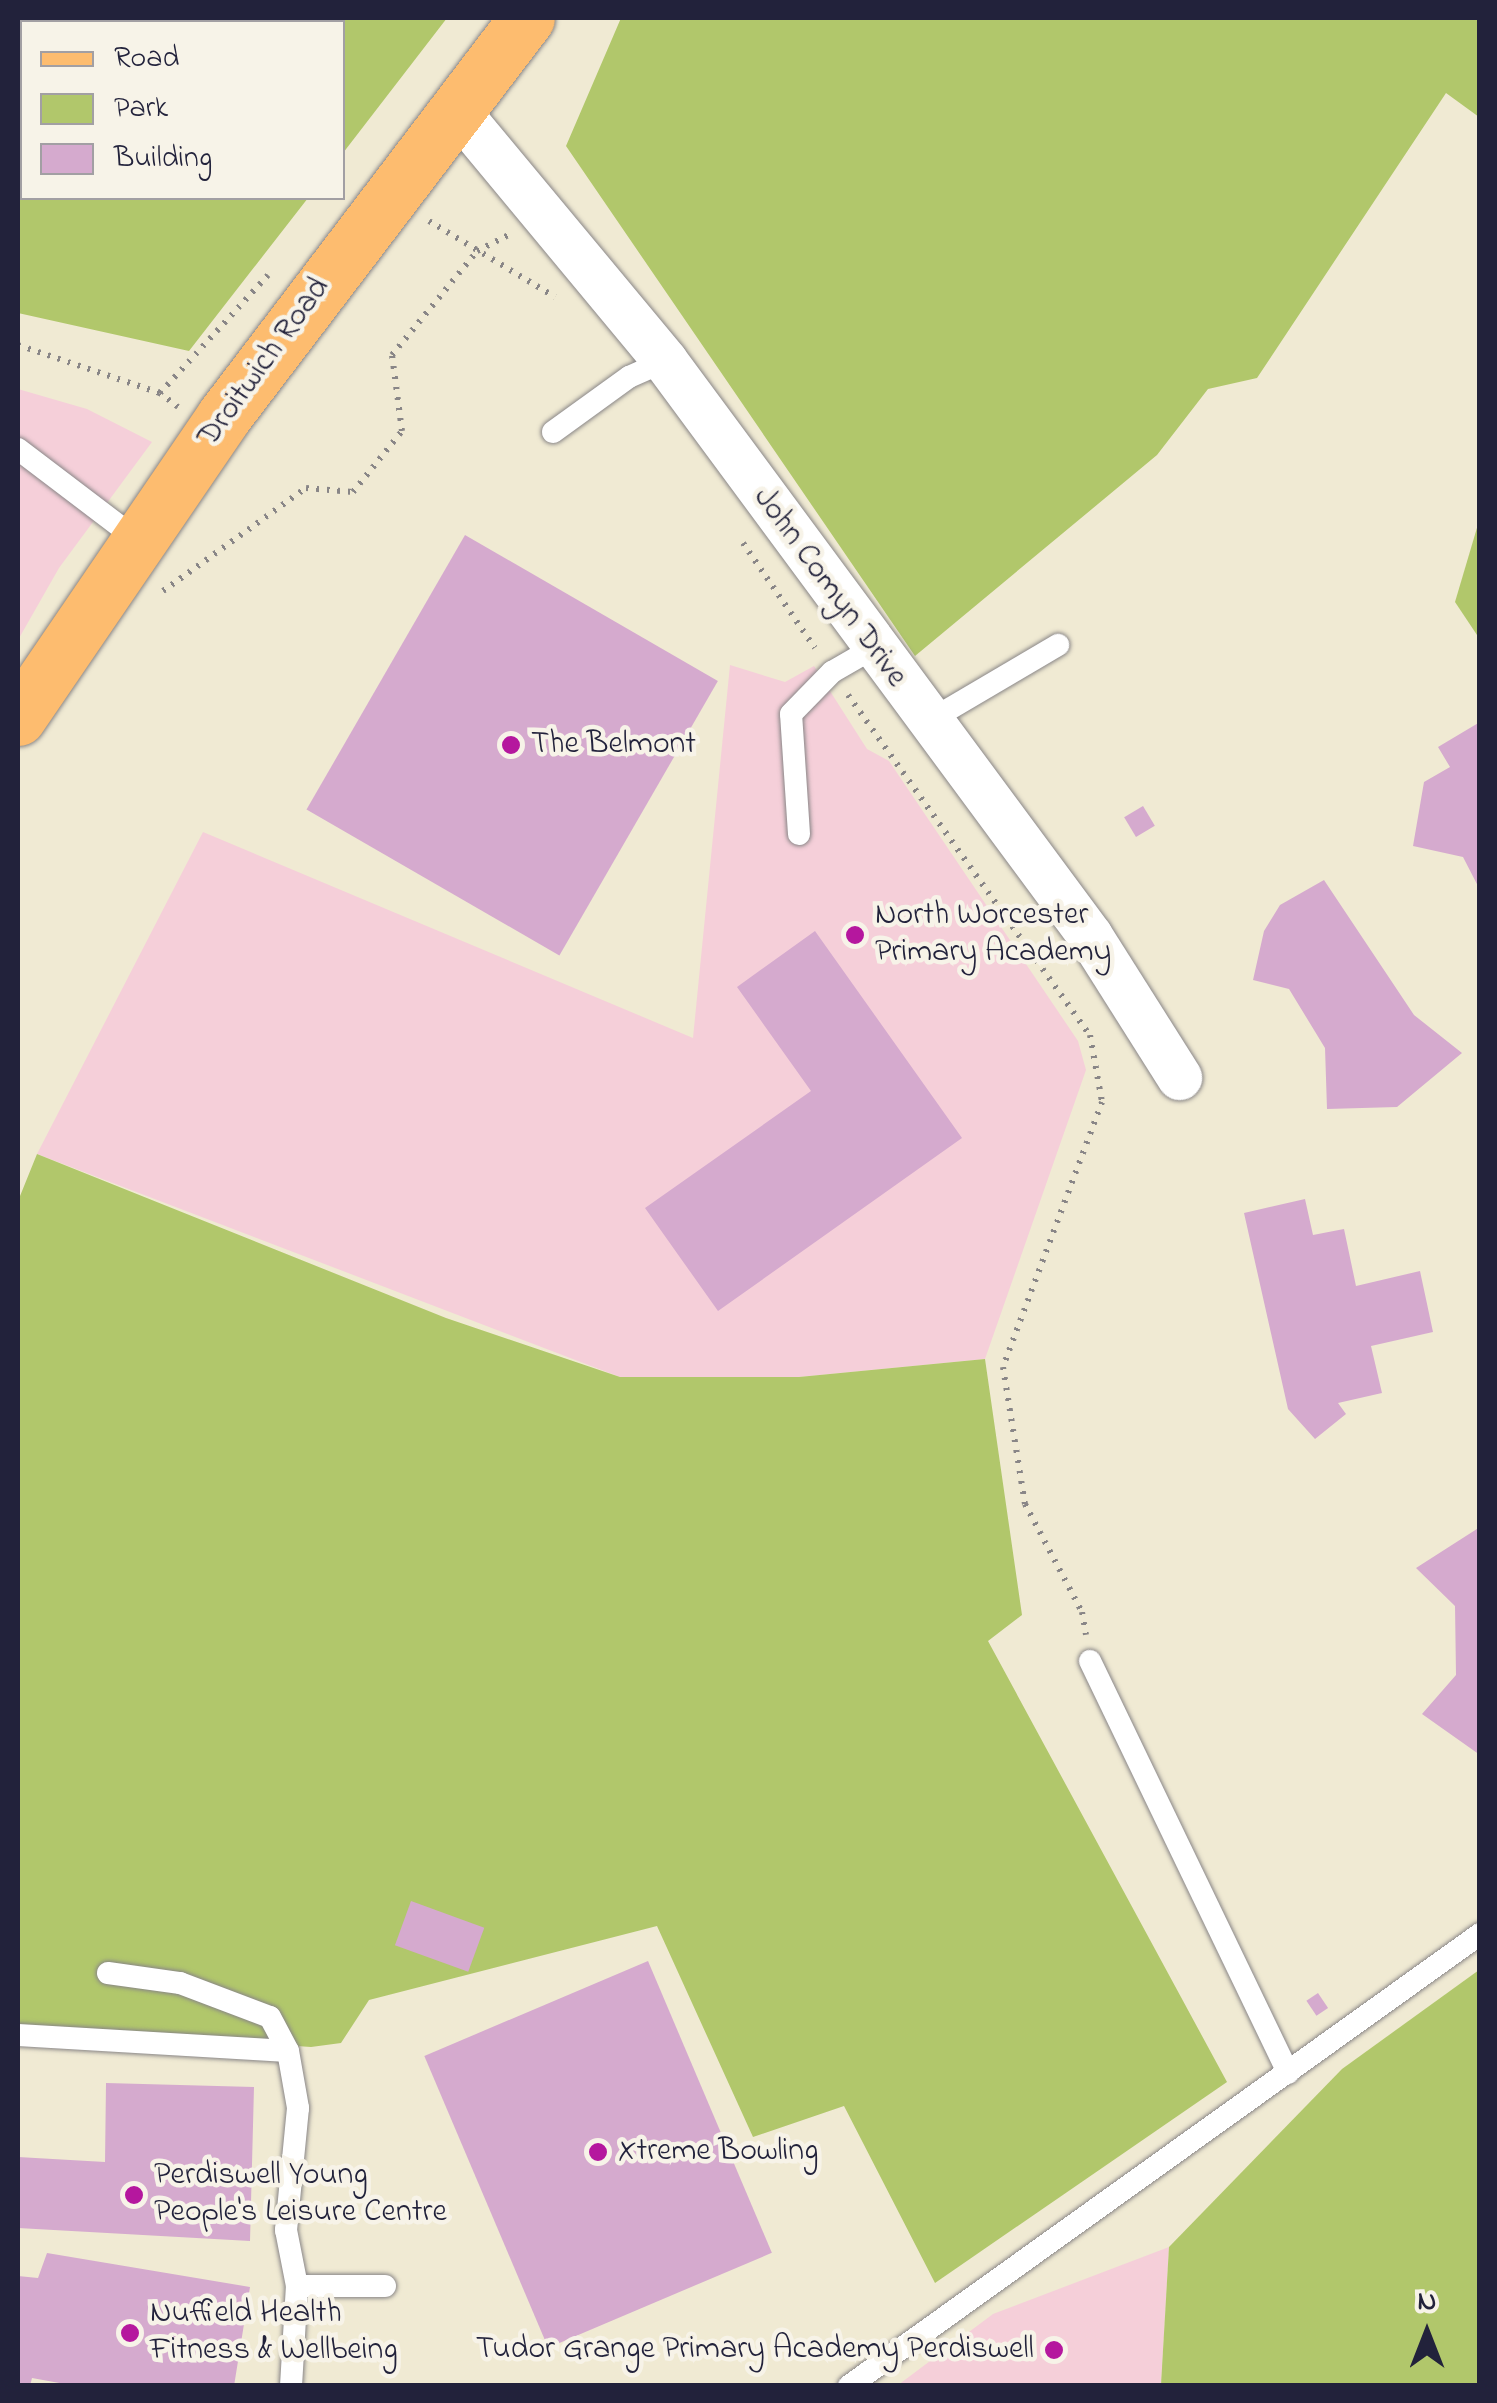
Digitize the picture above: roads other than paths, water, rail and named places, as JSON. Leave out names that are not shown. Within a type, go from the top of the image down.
[{"type":"main road","name":"Droitwich Road","points":[[18,718],[236,400],[460,114],[527,18]]},
{"type":"street","name":"John Comyn Drive","points":[[460,114],[665,361],[872,649],[1090,936],[1179,1077]]},
{"type":"lane","points":[[553,432],[629,376],[665,361]]},
{"type":"lane","points":[[18,449],[139,541]]},
{"type":"lane","points":[[929,721],[1058,645]]},
{"type":"lane","points":[[799,834],[790,714],[832,672],[872,649]]},
{"type":"lane","points":[[1090,1661],[1288,2072]]},
{"type":"lane","points":[[849,2386],[1480,1934]]},
{"type":"lane","points":[[108,1973],[180,1982],[270,2016],[288,2051],[298,2108],[286,2230],[297,2286],[291,2386]]},
{"type":"lane","points":[[18,2035],[288,2051]]},
{"type":"lane","points":[[297,2286],[385,2286]]},
{"type":"place","name":"The Belmont","points":[[511,745]]},
{"type":"place","name":"North Worcester Primary Academy","points":[[855,935]]},
{"type":"place","name":"Xtreme Bowling","points":[[598,2152]]},
{"type":"place","name":"Perdiswell Young People's Leisure Centre","points":[[134,2195]]},
{"type":"place","name":"Nuffield Health Fitness & Wellbeing","points":[[130,2333]]},
{"type":"place","name":"Tudor Grange Primary Academy Perdiswell","points":[[1054,2350]]}]
